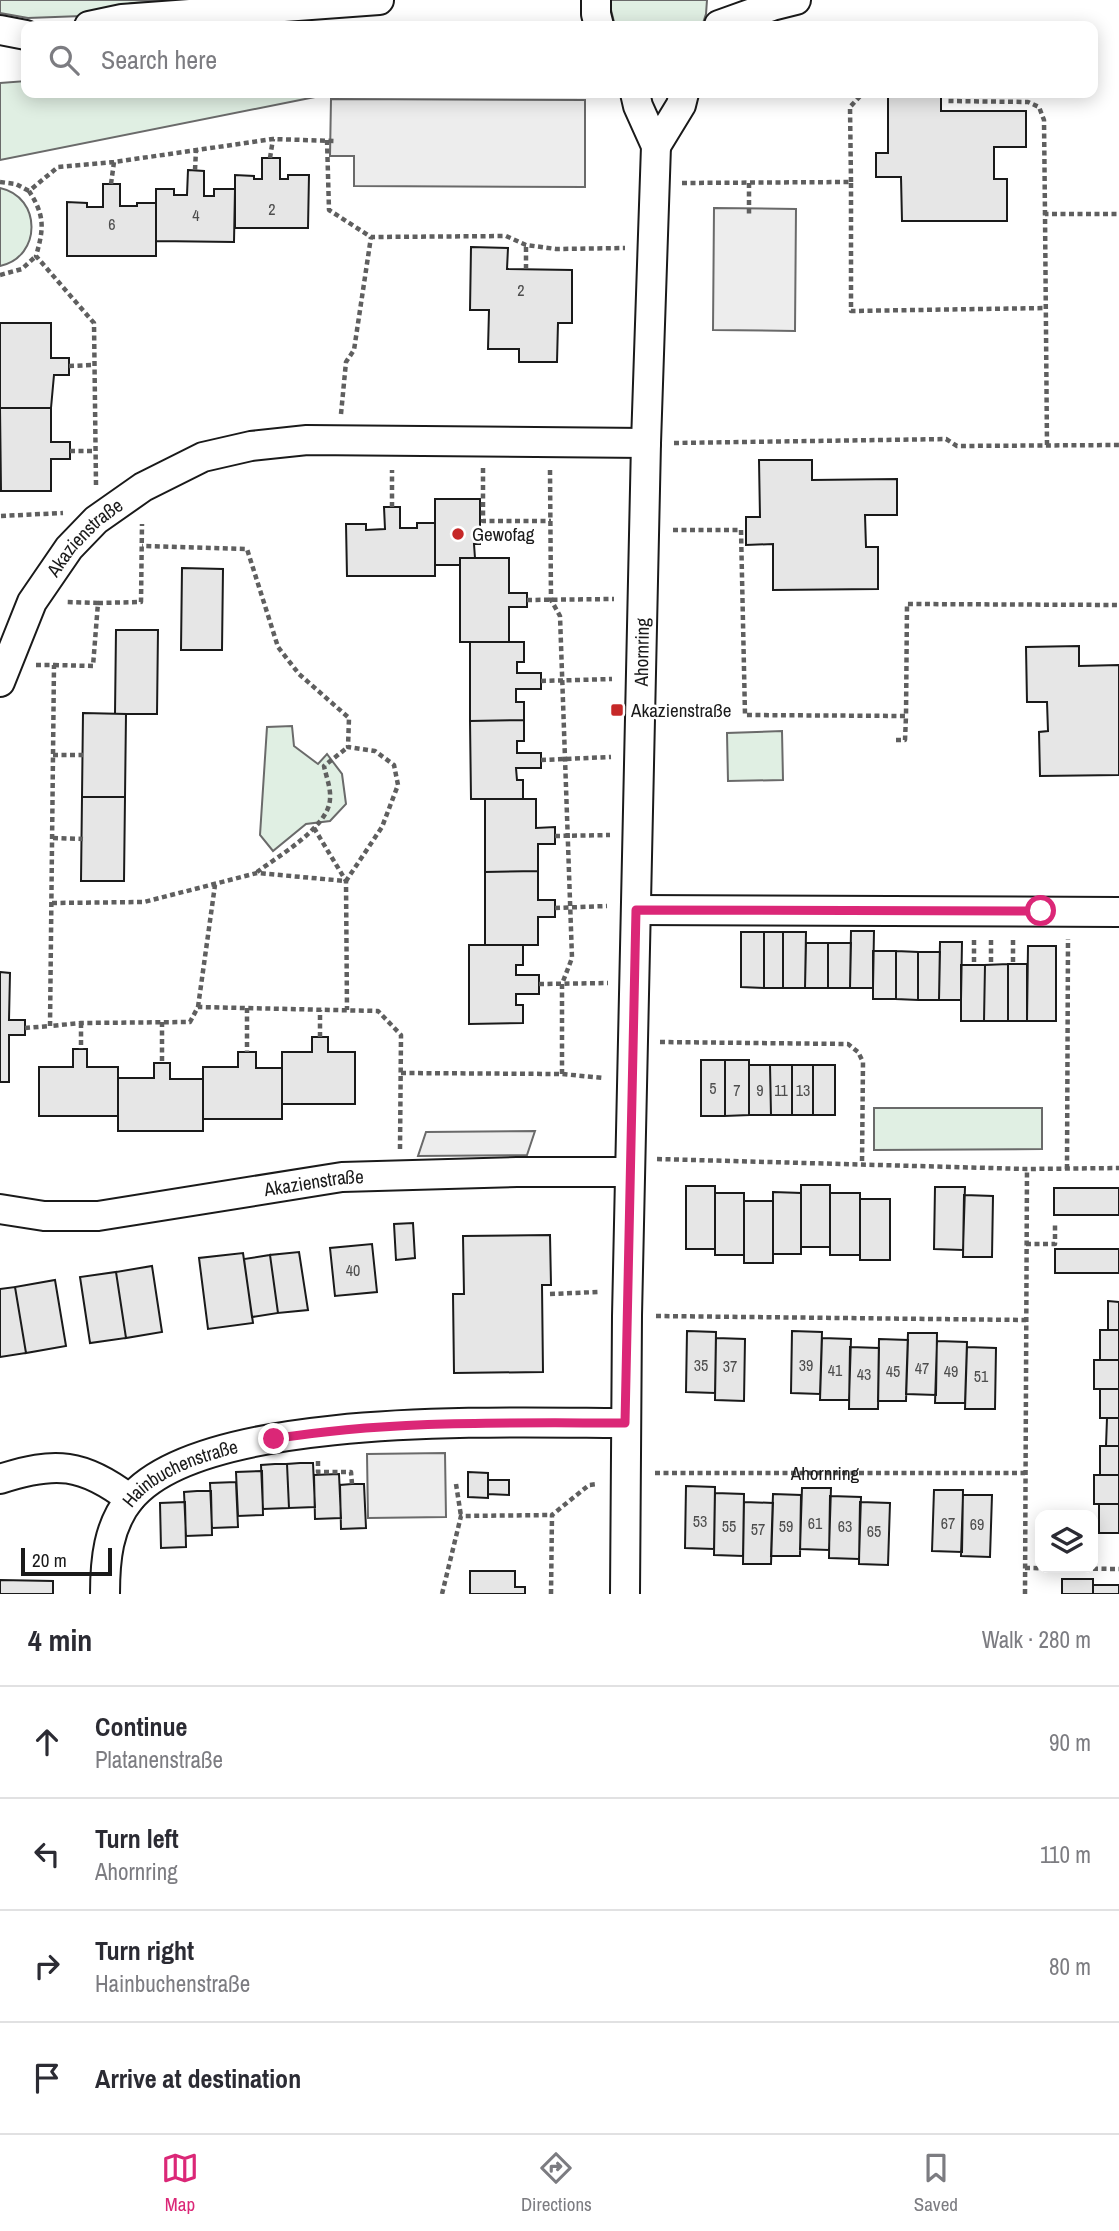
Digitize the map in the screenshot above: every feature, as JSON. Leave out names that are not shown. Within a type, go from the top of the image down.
[{"type":"street","points":[[113,21],[379,0]]},
{"type":"street","points":[[596,0],[598,21]]},
{"type":"street","points":[[719,21],[721,0]]},
{"type":"street","points":[[732,21],[796,0]]},
{"type":"street","points":[[0,30],[21,34]]},
{"type":"street","name":"Ahornring","points":[[625,1594],[627,1303],[646,443],[656,146],[636,98]]},
{"type":"street","name":"Ahornring","points":[[656,146],[683,98]]},
{"type":"street","name":"Akazienstraße","points":[[3,673],[32,602],[69,548],[94,523],[143,487],[203,457],[251,446],[307,440],[646,443]]},
{"type":"street","points":[[636,910],[1119,912]]},
{"type":"street","name":"Akazienstraße","points":[[0,1209],[44,1216],[98,1216],[342,1177],[631,1166]]},
{"type":"street","name":"Hainbuchenstraße","points":[[105,1594],[107,1545],[130,1499],[148,1482],[199,1456],[264,1440],[332,1430],[454,1424],[625,1423]]},
{"type":"street","points":[[0,1479],[26,1471],[50,1468],[80,1471],[108,1482],[130,1499]]},
{"type":"path","points":[[858,98],[850,107],[851,311],[1046,307]]},
{"type":"path","points":[[948,98],[948,101],[1028,102],[1039,107],[1044,120],[1046,445]]},
{"type":"path","points":[[270,158],[272,139]]},
{"type":"path","points":[[29,191],[58,167],[114,162],[272,139],[334,141]]},
{"type":"path","points":[[327,139],[329,210],[371,237],[506,236],[526,246],[556,249],[652,247]]},
{"type":"path","points":[[195,170],[196,150]]},
{"type":"path","points":[[111,184],[114,162]]},
{"type":"path","points":[[0,182],[16,184],[29,191],[40,208],[43,232],[36,256],[22,269],[0,275]]},
{"type":"path","points":[[655,183],[851,182]]},
{"type":"path","points":[[749,183],[749,216]]},
{"type":"path","points":[[1045,214],[1119,214]]},
{"type":"path","points":[[338,441],[346,362],[354,350],[371,237]]},
{"type":"path","points":[[526,246],[526,269]]},
{"type":"path","points":[[1,516],[70,513],[94,523],[94,323],[36,256]]},
{"type":"path","points":[[69,366],[94,365]]},
{"type":"path","points":[[646,443],[946,439],[957,446],[1119,445]]},
{"type":"path","points":[[392,507],[393,441]]},
{"type":"path","points":[[483,442],[483,522],[551,522]]},
{"type":"path","points":[[550,442],[551,600],[560,616],[572,958],[562,984],[562,1074]]},
{"type":"path","points":[[69,451],[95,451]]},
{"type":"path","points":[[32,602],[141,602],[143,487]]},
{"type":"path","points":[[644,530],[743,530],[746,715],[906,716]]},
{"type":"path","points":[[142,546],[247,549],[278,647],[299,674],[349,718],[348,747]]},
{"type":"path","points":[[527,600],[643,599]]},
{"type":"path","points":[[3,673],[54,665],[93,666],[98,603]]},
{"type":"path","points":[[896,740],[905,740],[908,604],[1119,605]]},
{"type":"path","points":[[50,1026],[54,665]]},
{"type":"path","points":[[541,681],[641,678]]},
{"type":"path","points":[[257,873],[314,828],[325,815],[330,799],[324,766],[348,747],[375,751],[394,765],[398,785],[382,827],[346,881]]},
{"type":"path","points":[[53,755],[83,755]]},
{"type":"path","points":[[541,760],[640,756]]},
{"type":"path","points":[[314,828],[346,881],[347,1010]]},
{"type":"path","points":[[555,836],[638,834]]},
{"type":"path","points":[[53,838],[83,839]]},
{"type":"path","points":[[52,903],[144,902],[257,873],[346,881]]},
{"type":"path","points":[[25,1028],[81,1023],[190,1022],[198,1007],[215,885]]},
{"type":"path","points":[[555,908],[571,907]]},
{"type":"path","points":[[1067,1169],[1068,911]]},
{"type":"path","points":[[539,984],[635,982]]},
{"type":"path","points":[[198,1007],[378,1011],[401,1035],[399,1174]]},
{"type":"path","points":[[247,1008],[247,1052]]},
{"type":"path","points":[[320,1010],[320,1037]]},
{"type":"path","points":[[81,1023],[81,1049]]},
{"type":"path","points":[[162,1023],[162,1063]]},
{"type":"path","points":[[634,1042],[848,1044],[858,1052],[863,1062],[862,1164]]},
{"type":"path","points":[[401,1073],[562,1074],[633,1083]]},
{"type":"path","points":[[631,1166],[862,1164],[1027,1169],[1119,1168]]},
{"type":"path","points":[[1025,1594],[1027,1169]]},
{"type":"path","points":[[1026,1244],[1055,1244],[1055,1224]]},
{"type":"path","points":[[550,1294],[627,1303],[1026,1320]]},
{"type":"path","points":[[341,1472],[351,1472],[352,1484]]},
{"type":"path","name":"Ahornring","points":[[625,1479],[1025,1472]]},
{"type":"path","points":[[461,1516],[552,1516],[589,1485],[625,1479]]},
{"type":"path","points":[[442,1594],[461,1516],[456,1484]]},
{"type":"path","points":[[551,1594],[552,1516]]},
{"type":"path","points":[[1025,1568],[1119,1569]]},
{"type":"green space","points":[[0,0],[184,0],[132,3],[82,16],[28,18],[0,13]]},
{"type":"green space","points":[[611,0],[707,0],[704,21],[614,21]]},
{"type":"green space","points":[[21,81],[21,98],[310,98],[0,160],[0,83]]},
{"type":"green space","points":[[0,188],[14,194],[24,203],[30,214],[32,227],[30,240],[24,251],[14,260],[0,266]]},
{"type":"green space","points":[[292,726],[294,746],[318,764],[327,754],[342,774],[346,804],[330,821],[306,824],[273,851],[260,835],[267,727]]},
{"type":"green space","points":[[782,731],[783,780],[728,781],[727,733]]},
{"type":"green space","points":[[874,1108],[1042,1108],[1042,1149],[874,1150]]},
{"type":"shaded area","points":[[331,99],[585,100],[585,187],[354,186],[354,156],[330,156]]},
{"type":"shaded area","points":[[714,208],[796,209],[795,331],[713,330]]},
{"type":"shaded area","points":[[535,1131],[527,1155],[418,1156],[426,1132]]},
{"type":"shaded area","points":[[445,1453],[446,1517],[368,1518],[367,1454]]},
{"type":"building","points":[[888,98],[941,98],[941,111],[1026,111],[1026,147],[994,147],[994,179],[1007,179],[1007,221],[902,221],[901,177],[876,177],[876,153],[888,153]]},
{"type":"building","points":[[262,158],[280,158],[280,179],[288,179],[288,175],[309,175],[308,228],[235,228],[235,175],[262,179]]},
{"type":"building","points":[[188,170],[204,171],[204,196],[214,196],[214,189],[235,189],[234,242],[156,241],[156,189],[174,189],[174,195],[187,195]]},
{"type":"building","points":[[103,184],[120,184],[120,206],[156,203],[156,256],[67,256],[67,202],[87,203],[87,207],[103,207]]},
{"type":"building","points":[[471,247],[508,248],[507,269],[572,270],[572,323],[558,323],[557,362],[519,362],[519,349],[488,349],[489,310],[470,310]]},
{"type":"building","points":[[0,323],[51,323],[51,358],[69,358],[69,375],[54,375],[51,408],[0,408]]},
{"type":"building","points":[[0,408],[51,408],[51,442],[70,442],[70,459],[51,459],[51,491],[1,491]]},
{"type":"building","points":[[759,460],[812,460],[812,480],[897,479],[897,515],[865,515],[866,547],[878,547],[878,589],[773,590],[773,544],[746,545],[746,517],[760,517]]},
{"type":"building","name":"Gewofag","points":[[435,499],[480,499],[480,544],[474,544],[475,558],[460,558],[460,565],[435,565]]},
{"type":"building","points":[[384,507],[400,507],[400,528],[417,528],[417,523],[435,523],[435,576],[347,576],[346,524],[366,524],[366,530],[385,529]]},
{"type":"building","points":[[460,558],[509,558],[509,593],[527,593],[527,607],[509,607],[509,642],[460,642]]},
{"type":"building","points":[[182,568],[223,569],[222,650],[181,650]]},
{"type":"building","points":[[116,630],[158,630],[157,714],[115,714]]},
{"type":"building","points":[[470,642],[524,642],[524,662],[517,662],[517,673],[541,673],[541,689],[516,689],[516,702],[524,702],[524,720],[470,721]]},
{"type":"building","points":[[1079,646],[1079,666],[1119,665],[1119,775],[1040,776],[1039,732],[1048,731],[1047,702],[1027,702],[1026,647]]},
{"type":"building","points":[[83,713],[126,714],[125,797],[82,797]]},
{"type":"building","points":[[524,720],[524,741],[517,741],[517,753],[541,753],[541,768],[516,768],[517,780],[523,780],[523,799],[471,799],[470,721]]},
{"type":"building","points":[[82,797],[125,797],[124,881],[81,881]]},
{"type":"building","points":[[485,799],[536,799],[536,828],[555,827],[555,844],[538,844],[538,871],[485,872]]},
{"type":"building","points":[[538,871],[538,900],[555,900],[555,917],[538,917],[538,945],[485,945],[485,872]]},
{"type":"building","points":[[851,931],[874,931],[873,988],[850,988]]},
{"type":"building","points":[[741,932],[764,932],[764,988],[741,987]]},
{"type":"building","points":[[764,932],[783,932],[783,988],[764,988]]},
{"type":"building","points":[[783,932],[806,932],[805,988],[783,988]]},
{"type":"building","points":[[940,942],[962,942],[961,1000],[939,1000]]},
{"type":"building","points":[[806,943],[828,943],[828,988],[805,988]]},
{"type":"building","points":[[828,943],[851,943],[850,988],[828,988]]},
{"type":"building","points":[[469,945],[523,945],[523,965],[516,965],[516,975],[539,975],[539,994],[516,994],[516,1005],[523,1005],[523,1023],[469,1024]]},
{"type":"building","points":[[1028,946],[1056,946],[1056,1021],[1027,1021]]},
{"type":"building","points":[[873,951],[896,951],[896,999],[873,999]]},
{"type":"building","points":[[896,951],[918,952],[918,1000],[896,999]]},
{"type":"building","points":[[918,952],[940,952],[939,1000],[918,1000]]},
{"type":"building","points":[[1008,964],[1008,1021],[984,1021],[985,965]]},
{"type":"building","points":[[1008,964],[1027,964],[1027,1021],[1008,1021]]},
{"type":"building","points":[[961,965],[985,965],[984,1021],[961,1021]]},
{"type":"building","points":[[0,972],[10,973],[9,1020],[25,1020],[25,1035],[9,1035],[9,1082],[0,1082]]},
{"type":"building","points":[[312,1037],[328,1037],[328,1052],[355,1052],[355,1104],[282,1104],[282,1052],[312,1052]]},
{"type":"building","points":[[73,1049],[87,1049],[87,1067],[118,1067],[118,1116],[39,1116],[39,1067],[73,1067]]},
{"type":"building","points":[[238,1052],[256,1052],[256,1068],[282,1068],[282,1119],[203,1119],[203,1067],[238,1067]]},
{"type":"building","points":[[701,1060],[725,1060],[725,1116],[701,1116]]},
{"type":"building","points":[[725,1060],[749,1060],[749,1115],[725,1116]]},
{"type":"building","points":[[154,1063],[170,1063],[170,1079],[203,1079],[203,1131],[118,1131],[118,1078],[154,1078]]},
{"type":"building","points":[[749,1065],[770,1065],[771,1115],[749,1115]]},
{"type":"building","points":[[770,1065],[792,1065],[792,1115],[771,1115]]},
{"type":"building","points":[[792,1065],[813,1065],[813,1115],[792,1115]]},
{"type":"building","points":[[813,1065],[835,1065],[835,1115],[813,1115]]},
{"type":"building","points":[[801,1185],[830,1185],[830,1247],[801,1247]]},
{"type":"building","points":[[686,1186],[715,1186],[715,1249],[686,1249]]},
{"type":"building","points":[[935,1187],[965,1187],[963,1250],[934,1249]]},
{"type":"building","points":[[1054,1188],[1119,1188],[1119,1215],[1054,1215]]},
{"type":"building","points":[[773,1192],[801,1193],[801,1254],[773,1254]]},
{"type":"building","points":[[715,1193],[744,1193],[744,1255],[715,1255]]},
{"type":"building","points":[[830,1193],[860,1193],[860,1255],[830,1255]]},
{"type":"building","points":[[964,1195],[993,1196],[992,1257],[963,1257]]},
{"type":"building","points":[[860,1199],[890,1199],[890,1260],[860,1260]]},
{"type":"building","points":[[744,1201],[773,1201],[773,1263],[744,1263]]},
{"type":"building","points":[[413,1223],[415,1258],[396,1260],[394,1224]]},
{"type":"building","points":[[550,1235],[551,1285],[542,1285],[543,1372],[454,1373],[453,1294],[464,1294],[463,1236]]},
{"type":"building","points":[[372,1244],[377,1292],[335,1296],[330,1248]]},
{"type":"building","points":[[1055,1249],[1119,1249],[1119,1273],[1055,1273]]},
{"type":"building","points":[[299,1252],[308,1310],[278,1313],[270,1255]]},
{"type":"building","points":[[243,1253],[253,1323],[208,1329],[199,1258]]},
{"type":"building","points":[[270,1255],[278,1313],[252,1317],[244,1259]]},
{"type":"building","points":[[152,1266],[162,1332],[126,1338],[116,1272]]},
{"type":"building","points":[[116,1272],[126,1338],[90,1343],[80,1277]]},
{"type":"building","points":[[55,1280],[66,1346],[26,1353],[15,1287]]},
{"type":"building","points":[[15,1287],[26,1353],[0,1357],[0,1289]]},
{"type":"building","points":[[1108,1301],[1119,1302],[1119,1330],[1108,1330]]},
{"type":"building","points":[[1100,1330],[1119,1330],[1119,1360],[1100,1360]]},
{"type":"building","points":[[687,1331],[716,1332],[715,1393],[686,1392]]},
{"type":"building","points":[[792,1331],[822,1332],[820,1394],[791,1393]]},
{"type":"building","points":[[908,1333],[937,1333],[936,1395],[906,1394]]},
{"type":"building","points":[[716,1338],[745,1339],[744,1401],[715,1400]]},
{"type":"building","points":[[822,1338],[851,1339],[849,1400],[820,1400]]},
{"type":"building","points":[[879,1339],[908,1340],[906,1401],[878,1401]]},
{"type":"building","points":[[937,1341],[967,1342],[965,1403],[935,1403]]},
{"type":"building","points":[[850,1347],[879,1348],[878,1409],[849,1409]]},
{"type":"building","points":[[967,1347],[996,1348],[995,1409],[965,1409]]},
{"type":"building","points":[[1094,1360],[1119,1360],[1119,1389],[1094,1389]]},
{"type":"building","points":[[1100,1389],[1119,1389],[1119,1418],[1100,1418]]},
{"type":"building","points":[[1107,1418],[1119,1418],[1119,1446],[1106,1446]]},
{"type":"building","points":[[1100,1446],[1119,1446],[1119,1475],[1100,1475]]},
{"type":"building","points":[[313,1463],[315,1507],[289,1508],[287,1464]]},
{"type":"building","points":[[287,1464],[289,1508],[263,1509],[261,1465]]},
{"type":"building","points":[[262,1471],[263,1515],[238,1516],[236,1472]]},
{"type":"building","points":[[468,1472],[488,1473],[488,1498],[468,1497]]},
{"type":"building","points":[[339,1474],[341,1518],[315,1519],[314,1475]]},
{"type":"building","points":[[1094,1475],[1119,1475],[1119,1504],[1094,1504]]},
{"type":"building","points":[[488,1480],[509,1480],[509,1495],[488,1494]]},
{"type":"building","points":[[236,1482],[238,1527],[212,1528],[210,1483]]},
{"type":"building","points":[[364,1484],[366,1528],[341,1529],[340,1485]]},
{"type":"building","points":[[686,1486],[715,1487],[714,1549],[685,1548]]},
{"type":"building","points":[[802,1488],[831,1488],[829,1550],[800,1549]]},
{"type":"building","points":[[934,1490],[963,1490],[962,1552],[932,1551]]},
{"type":"building","points":[[211,1491],[212,1535],[186,1536],[184,1492]]},
{"type":"building","points":[[715,1493],[744,1494],[743,1556],[714,1555]]},
{"type":"building","points":[[773,1494],[801,1495],[800,1556],[771,1556]]},
{"type":"building","points":[[963,1495],[992,1495],[990,1557],[961,1556]]},
{"type":"building","points":[[830,1496],[861,1497],[859,1559],[829,1558]]},
{"type":"building","points":[[185,1502],[186,1547],[161,1548],[160,1503]]},
{"type":"building","points":[[744,1502],[773,1503],[771,1564],[743,1564]]},
{"type":"building","points":[[860,1502],[890,1503],[888,1565],[859,1564]]},
{"type":"building","points":[[1099,1504],[1119,1504],[1119,1533],[1099,1533]]},
{"type":"building","points":[[470,1571],[515,1571],[515,1587],[525,1587],[525,1594],[470,1594]]},
{"type":"building","points":[[1062,1579],[1093,1579],[1093,1594],[1062,1594]]},
{"type":"building","points":[[0,1580],[53,1581],[53,1594],[0,1594]]},
{"type":"building","points":[[1093,1585],[1119,1585],[1119,1594],[1093,1594]]},
{"type":"place","name":"Gewofag","points":[[458,534]]},
{"type":"place","name":"Akazienstraße","points":[[617,710]]},
{"type":"route","points":[[274,1439],[332,1430],[454,1424],[625,1423],[636,910],[1041,911]]}]
